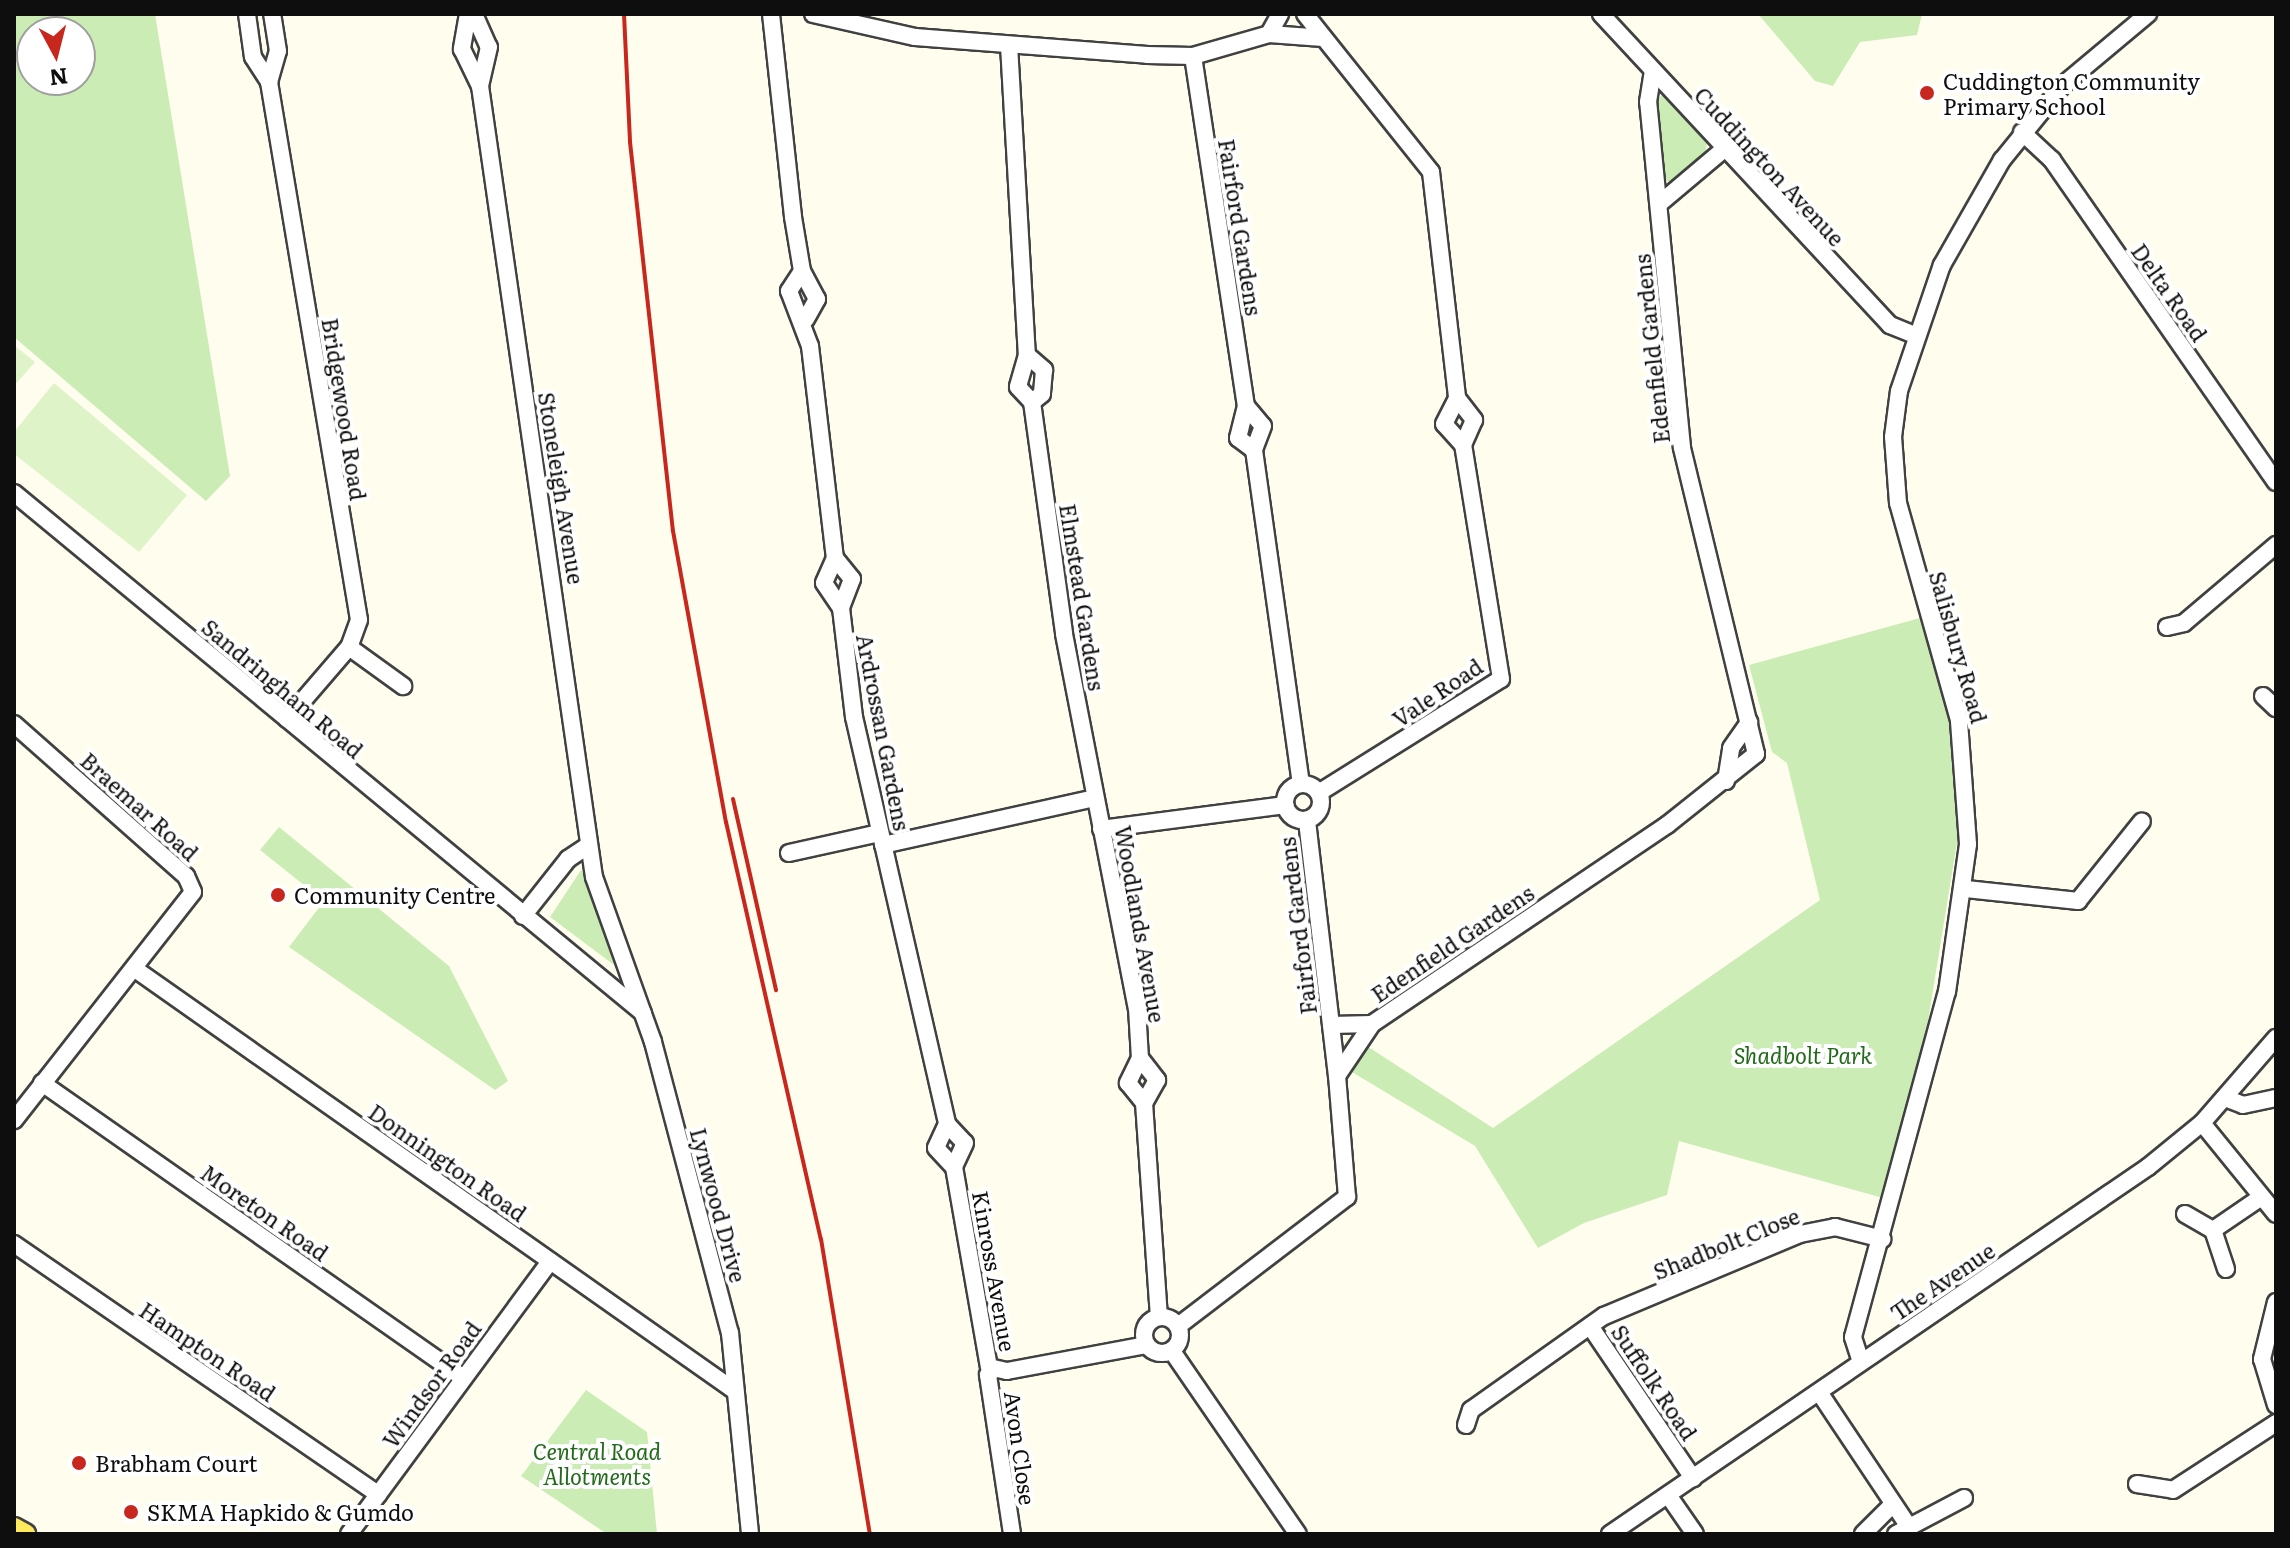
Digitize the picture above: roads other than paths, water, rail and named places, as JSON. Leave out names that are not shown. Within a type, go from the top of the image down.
[{"type":"main road","points":[[14,1528],[25,1534]]},
{"type":"street","name":"Bridgewood Road","points":[[247,14],[253,57],[269,82],[359,620],[349,647],[287,719]]},
{"type":"street","name":"Bridgewood Road","points":[[269,82],[278,51],[272,14]]},
{"type":"street","name":"Stoneleigh Avenue","points":[[471,14],[489,47],[480,86]]},
{"type":"street","name":"Stoneleigh Avenue","points":[[471,14],[462,49],[480,86],[589,845],[600,897]]},
{"type":"street","name":"Ardrossan Gardens","points":[[771,14],[802,271],[817,299],[806,319]]},
{"type":"street","points":[[813,14],[915,37],[1193,56],[1269,34],[1323,38]]},
{"type":"street","points":[[1269,34],[1280,14]]},
{"type":"street","name":"Vale Road","points":[[1305,14],[1431,172],[1457,398],[1474,420],[1463,445]]},
{"type":"street","name":"Cuddington Avenue","points":[[1601,14],[1723,150],[1890,325],[1915,335]]},
{"type":"street","name":"Salisbury Road","points":[[1861,1362],[1853,1337],[1947,992],[1966,889],[1968,780],[1959,720],[1910,556],[1895,470],[1895,414],[1915,335],[1962,223],[2022,132],[2063,85],[2148,14]]},
{"type":"street","name":"Elmstead Gardens","points":[[1009,45],[1027,355],[1044,370],[1042,394],[1032,402],[1095,798]]},
{"type":"street","name":"Fairford Gardens","points":[[1193,56],[1246,406],[1238,438],[1254,450]]},
{"type":"street","name":"Edenfield Gardens","points":[[1337,1076],[1372,1024],[1726,781],[1756,754],[1682,447],[1648,102],[1653,71]]},
{"type":"street","name":"Delta Road","points":[[2022,132],[2052,160],[2276,482]]},
{"type":"street","points":[[1659,204],[1723,150]]},
{"type":"street","name":"Ardrossan Gardens","points":[[802,271],[789,291],[806,319],[835,558],[824,583],[841,608],[887,864]]},
{"type":"street","name":"Vale Road","points":[[1320,792],[1501,679],[1463,445],[1444,424],[1457,398]]},
{"type":"street","name":"Fairford Gardens","points":[[1246,406],[1263,426],[1254,450],[1301,784]]},
{"type":"street","name":"Sandringham Road","points":[[14,493],[645,1014]]},
{"type":"street","points":[[2167,627],[2193,617],[2276,545]]},
{"type":"street","name":"Ardrossan Gardens","points":[[835,558],[852,579],[841,608]]},
{"type":"street","points":[[349,647],[381,658],[403,686]]},
{"type":"street","points":[[2263,696],[2276,708]]},
{"type":"street","points":[[1726,781],[1731,748],[1749,722]]},
{"type":"street","name":"Braemar Road","points":[[14,724],[193,886],[191,901],[135,969]]},
{"type":"street","points":[[1101,829],[1285,805],[1307,821],[1320,807],[1320,792],[1301,784],[1285,805]]},
{"type":"street","points":[[789,853],[881,839],[1095,798]]},
{"type":"street","name":"Woodlands Avenue","points":[[1095,798],[1137,1008],[1140,1058],[1128,1083],[1144,1103]]},
{"type":"street","name":"Fairford Gardens","points":[[1307,821],[1337,1076]]},
{"type":"street","points":[[1966,889],[2078,901],[2142,821]]},
{"type":"street","points":[[523,916],[568,859],[589,845]]},
{"type":"street","name":"Kinross Avenue","points":[[887,864],[947,1124],[965,1143],[954,1167],[984,1357],[993,1370],[1146,1345]]},
{"type":"street","name":"Lynwood Drive","points":[[600,897],[645,1014],[730,1333],[750,1534]]},
{"type":"street","points":[[14,1120],[135,969]]},
{"type":"street","name":"Donnington Road","points":[[135,969],[735,1391]]},
{"type":"street","name":"Fairford Gardens","points":[[1331,1025],[1372,1024]]},
{"type":"street","name":"The Avenue","points":[[1610,1534],[1819,1392],[2202,1123],[2276,1038]]},
{"type":"street","name":"Woodlands Avenue","points":[[1140,1058],[1157,1080],[1144,1103],[1159,1316]]},
{"type":"street","points":[[1172,1351],[1178,1326],[1347,1197],[1337,1076]]},
{"type":"street","name":"Moreton Road","points":[[42,1083],[462,1377]]},
{"type":"street","points":[[2225,1098],[2243,1105],[2276,1098]]},
{"type":"street","points":[[2202,1123],[2276,1214]]},
{"type":"street","name":"Kinross Avenue","points":[[947,1124],[936,1148],[954,1167]]},
{"type":"street","points":[[2213,1230],[2260,1198]]},
{"type":"street","points":[[2185,1214],[2213,1230],[2226,1269]]},
{"type":"street","name":"Shadbolt Close","points":[[1590,1326],[1800,1234],[1835,1227],[1882,1239]]},
{"type":"street","name":"Hampton Road","points":[[14,1244],[378,1494]]},
{"type":"street","name":"Windsor Road","points":[[349,1534],[550,1261]]},
{"type":"street","points":[[2276,1302],[2262,1359],[2276,1405]]},
{"type":"street","points":[[1178,1326],[1159,1316],[1147,1324],[1146,1345],[1172,1351],[1298,1534]]},
{"type":"street","name":"Suffolk Road","points":[[1466,1425],[1471,1410],[1590,1326],[1693,1478]]},
{"type":"street","name":"Avon Close","points":[[993,1370],[1012,1534]]},
{"type":"street","points":[[1819,1392],[1893,1504],[1902,1531],[1964,1498]]},
{"type":"street","points":[[2137,1484],[2173,1490],[2276,1423]]},
{"type":"street","points":[[1668,1495],[1695,1534]]},
{"type":"street","points":[[1863,1534],[1893,1504]]},
{"type":"railway","points":[[624,14],[630,142],[673,531],[726,822],[821,1239],[870,1534]]},
{"type":"railway","points":[[733,799],[776,990]]},
{"type":"place","name":"Cuddington Community Primary School","points":[[1927,93]]},
{"type":"place","name":"Community Centre","points":[[278,895]]},
{"type":"place","name":"Brabham Court","points":[[79,1463]]},
{"type":"place","name":"SKMA Hapkido & Gumdo","points":[[131,1512]]},
{"type":"park label","name":"Shadbolt Park","points":[[1803,1055]]},
{"type":"park label","name":"Central Road Allotments","points":[[597,1462]]}]
